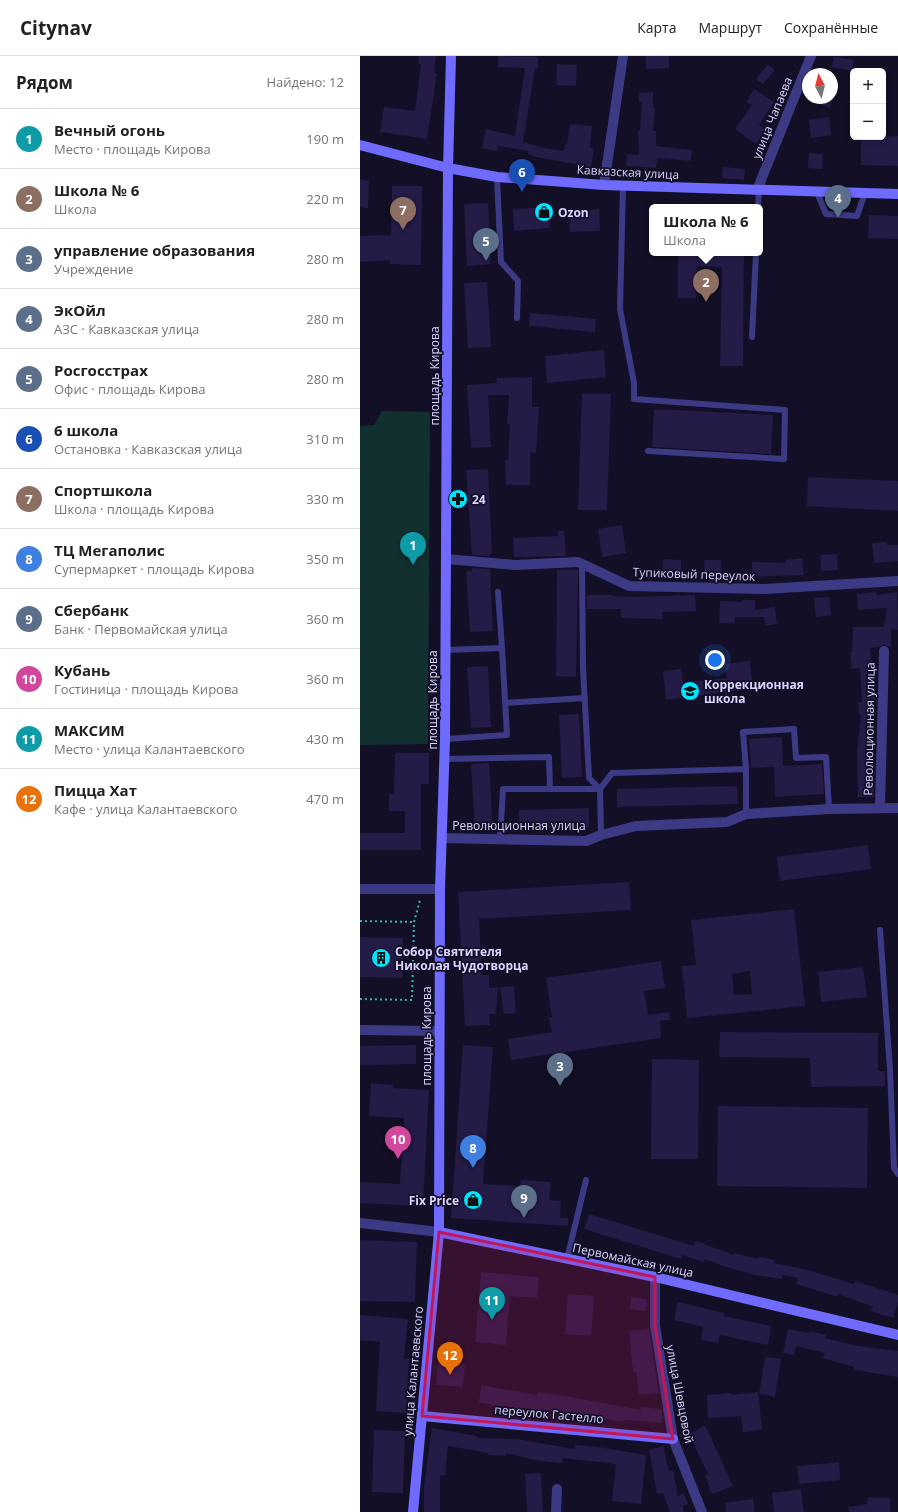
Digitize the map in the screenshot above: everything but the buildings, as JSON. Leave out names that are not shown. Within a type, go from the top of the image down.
[{"type":"main road","name":"площадь Кирова","points":[[439,1232],[438,1031],[440,889],[445,759],[448,168],[451,56]]},
{"type":"main road","name":"Кавказская улица","points":[[360,145],[448,168],[497,177],[623,186],[898,194]]},
{"type":"main road","name":"Первомайская улица","points":[[439,1232],[655,1277],[898,1335]]},
{"type":"main road","name":"улица Калантаевского","points":[[413,1512],[439,1232]]},
{"type":"main road","name":"переулок Гастелло","points":[[422,1416],[673,1439]]},
{"type":"street","points":[[604,185],[623,56]]},
{"type":"street","name":"улица Чапаева","points":[[758,190],[811,56]]},
{"type":"street","name":"Тупиковый переулок","points":[[446,559],[516,565],[578,562],[628,586],[764,589],[898,581]]},
{"type":"street","name":"Революционная улица","points":[[880,807],[884,651]]},
{"type":"street","name":"Революционная улица","points":[[442,838],[586,841],[601,835],[636,826],[727,822],[746,814],[829,808],[898,808]]},
{"type":"street","points":[[360,889],[440,889]]},
{"type":"street","points":[[360,1030],[438,1031]]},
{"type":"street","name":"Первомайская улица","points":[[360,1223],[439,1232]]},
{"type":"street","name":"улица Шевцовой","points":[[655,1277],[655,1325],[673,1439],[702,1512]]},
{"type":"street","points":[[556,1512],[557,1488]]},
{"type":"lane","points":[[497,177],[502,262],[518,281],[517,318]]},
{"type":"lane","points":[[623,186],[620,309],[634,383],[634,399],[785,410],[784,459],[648,451]]},
{"type":"lane","points":[[758,190],[758,204]]},
{"type":"lane","points":[[817,192],[826,214],[857,216],[865,193]]},
{"type":"lane","points":[[752,337],[756,256]]},
{"type":"lane","points":[[582,564],[585,698],[589,778],[600,789]]},
{"type":"lane","points":[[445,739],[507,735],[498,592]]},
{"type":"lane","points":[[446,650],[502,648]]},
{"type":"lane","points":[[505,703],[585,698]]},
{"type":"lane","points":[[746,814],[746,769],[743,732],[794,729],[796,758],[826,757],[829,808]]},
{"type":"lane","points":[[445,759],[549,756],[550,789]]},
{"type":"lane","points":[[601,835],[600,789],[612,773],[746,769]]},
{"type":"lane","points":[[500,840],[503,789],[600,789]]},
{"type":"lane","points":[[880,930],[890,1069],[894,1168],[898,1174]]},
{"type":"lane","points":[[567,1259],[586,1180]]},
{"type":"path","points":[[360,999],[412,1000],[414,922],[420,900]]},
{"type":"path","points":[[360,921],[414,922]]},
{"type":"highlighted area","points":[[439,1232],[655,1277],[655,1325],[673,1439],[422,1416]]},
{"type":"green space","points":[[382,411],[430,412],[428,744],[360,745],[360,426],[374,425]]},
{"type":"place","name":"6 школа","points":[[522,192]]},
{"type":"place","name":"Ozon","points":[[544,212]]},
{"type":"place","name":"ЭкОйл","points":[[838,218]]},
{"type":"place","name":"Спортшкола","points":[[403,230]]},
{"type":"place","name":"Росгосстрах","points":[[486,261]]},
{"type":"place","name":"Школа № 6","points":[[706,302]]},
{"type":"place","name":"24","points":[[458,499]]},
{"type":"place","name":"Вечный огонь","points":[[413,565]]},
{"type":"place","name":"Коррекционная школа","points":[[690,691]]},
{"type":"place","name":"Собор Святителя Николая Чудотворца","points":[[381,958]]},
{"type":"place","name":"управление образования","points":[[560,1086]]},
{"type":"place","name":"Кубань","points":[[398,1159]]},
{"type":"place","name":"ТЦ Мегаполис","points":[[473,1168]]},
{"type":"place","name":"Fix Price","points":[[473,1200]]},
{"type":"place","name":"Сбербанк","points":[[524,1218]]},
{"type":"place","name":"МАКСИМ","points":[[492,1320]]},
{"type":"place","name":"Пицца Хат","points":[[450,1375]]}]
